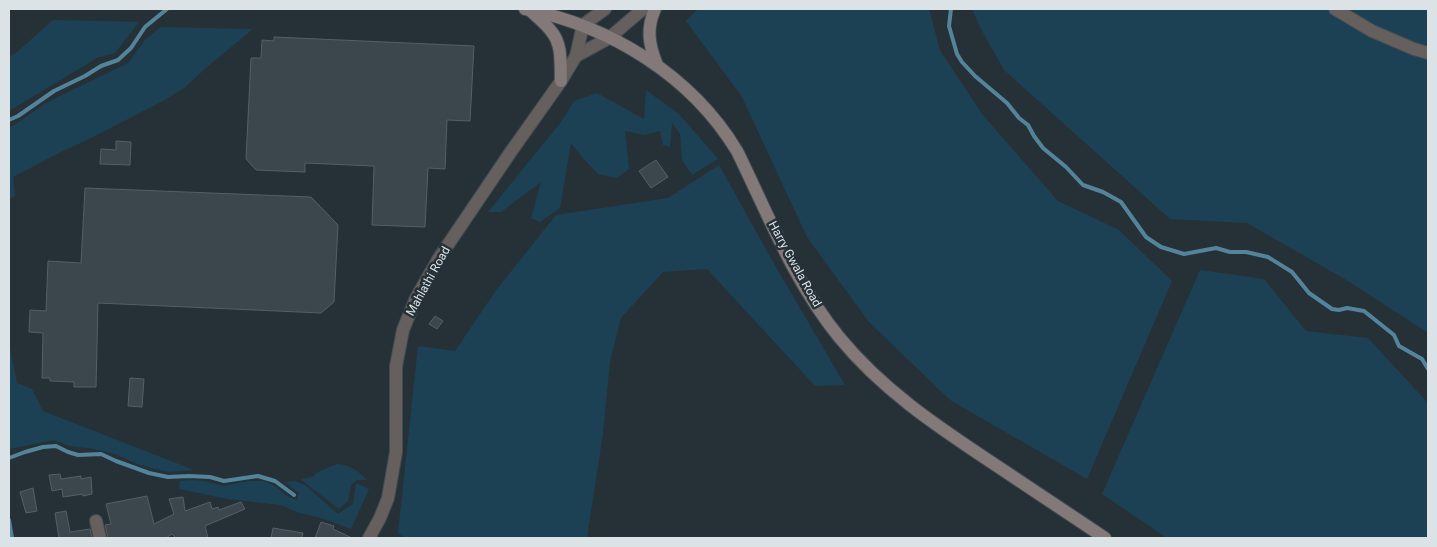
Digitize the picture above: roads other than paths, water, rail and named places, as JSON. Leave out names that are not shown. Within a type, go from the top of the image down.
[{"type":"main road","name":"Harry Gwala Road","points":[[527,9],[556,16],[609,38],[631,49],[674,78],[714,117],[728,136],[812,300],[839,337],[863,364],[887,388],[908,404],[970,448],[1105,538]]},
{"type":"main road","points":[[527,9],[552,31],[557,40],[560,51],[561,81]]},
{"type":"main road","points":[[654,9],[648,36],[657,65]]},
{"type":"street","points":[[583,26],[605,9]]},
{"type":"street","points":[[576,56],[609,38],[643,9]]},
{"type":"street","points":[[1335,9],[1372,31],[1428,53]]},
{"type":"street","name":"Mahlathi Road","points":[[369,538],[388,498],[392,480],[396,452],[396,366],[403,330],[413,305],[439,258],[561,81],[576,56],[583,26]]},
{"type":"street","points":[[96,521],[100,538]]},
{"type":"waterway","points":[[9,120],[18,116],[54,91],[101,66],[118,60],[131,48],[145,27],[167,9]]},
{"type":"waterway","points":[[951,9],[949,26],[957,54],[962,62],[975,76],[1007,103],[1019,118],[1028,125],[1043,148],[1066,167],[1083,185],[1103,192],[1121,202],[1146,237],[1161,247],[1184,254],[1216,248],[1230,252],[1246,252],[1268,257],[1292,272],[1309,293],[1332,309],[1347,308],[1364,311],[1394,335],[1399,346],[1422,359],[1428,369]]},
{"type":"waterway","points":[[9,458],[43,447],[56,446],[78,455],[101,454],[149,473],[168,477],[210,477],[224,481],[258,476],[275,481],[294,495]]},
{"type":"waterway","points":[[9,520],[12,538]]}]
